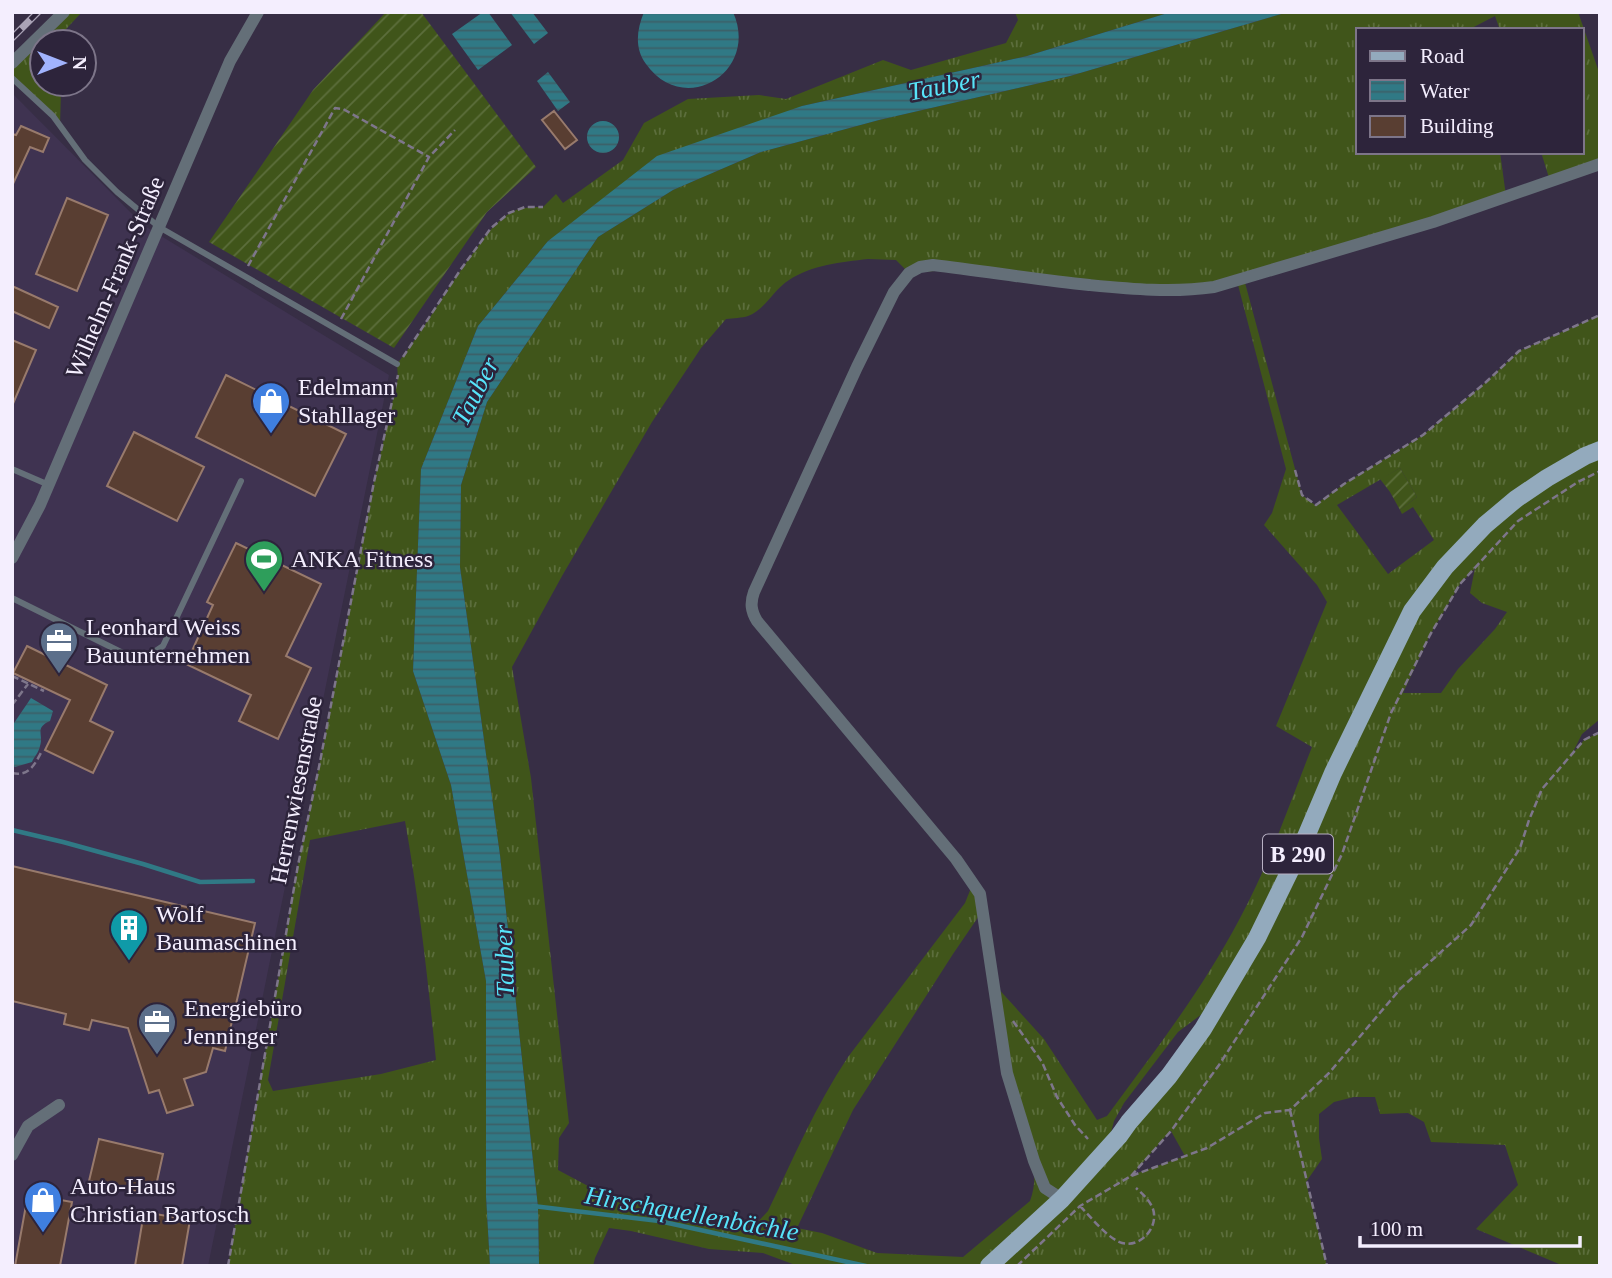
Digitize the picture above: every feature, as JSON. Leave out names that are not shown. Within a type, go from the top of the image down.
[{"type":"main road","name":"B 290","points":[[989,1266],[1062,1199],[1119,1136],[1169,1076],[1203,1029],[1251,948],[1302,846],[1333,774],[1412,611],[1445,567],[1485,525],[1547,478],[1600,450]]},
{"type":"street","points":[[12,63],[64,12]]},
{"type":"street","name":"Wilhelm-Frank-Straße","points":[[12,558],[49,485],[230,61],[258,12]]},
{"type":"street","points":[[1062,1199],[1045,1188],[1007,1073],[980,894],[956,859],[757,621],[751,608],[754,592],[894,292],[909,273],[920,267],[933,265],[1119,288],[1186,291],[1214,287],[1433,222],[1600,164]]},
{"type":"street","points":[[12,1155],[28,1126],[59,1105]]},
{"type":"lane","points":[[12,78],[53,116],[85,160],[117,192],[159,227],[397,364]]},
{"type":"lane","points":[[12,469],[49,485]]},
{"type":"lane","points":[[12,598],[125,654],[148,656],[163,646],[241,481]]},
{"type":"path","points":[[243,275],[335,108],[343,109],[429,157]]},
{"type":"path","points":[[337,328],[429,157],[455,130]]},
{"type":"path","points":[[397,364],[491,228],[509,214],[525,207],[543,207]]},
{"type":"path","points":[[1295,470],[1302,495],[1315,505],[1423,435],[1519,351],[1600,315]]},
{"type":"path","name":"Herrenwiesenstraße","points":[[228,1266],[298,865],[374,482],[398,378],[397,364]]},
{"type":"path","points":[[1131,1176],[1171,1131],[1219,1065],[1302,937],[1342,854],[1391,713],[1430,635],[1460,584],[1518,521],[1600,471]]},
{"type":"path","points":[[12,676],[44,691]]},
{"type":"path","points":[[12,705],[28,684]]},
{"type":"path","points":[[1017,1266],[1080,1206],[1131,1176],[1207,1148],[1265,1113],[1290,1110],[1329,1073],[1401,988],[1471,925],[1520,848],[1542,789],[1584,740],[1600,732]]},
{"type":"path","points":[[12,773],[19,775],[29,771],[42,751]]},
{"type":"path","points":[[1012,1020],[1042,1062],[1057,1097],[1074,1125],[1088,1139]]},
{"type":"path","points":[[1290,1110],[1327,1266]]},
{"type":"path","points":[[1080,1206],[1109,1235],[1122,1243],[1136,1242],[1149,1234],[1155,1219],[1153,1208],[1136,1188]]},
{"type":"shaded area","points":[[12,93],[143,225],[389,375],[208,1266],[12,1266]]},
{"type":"green space","points":[[64,12],[82,12],[67,28],[48,28]]},
{"type":"green space","points":[[386,12],[421,12],[536,167],[487,212],[394,348],[209,242],[313,90]]},
{"type":"green space","points":[[1015,12],[1171,12],[1027,56],[802,106],[548,241],[478,326],[421,469],[413,671],[451,785],[486,981],[486,1196],[490,1266],[228,1266],[298,865],[374,482],[398,378],[397,364],[461,269],[496,224],[515,210],[543,207],[556,194],[563,203],[623,160],[644,123],[688,99],[759,95],[786,99],[883,60],[911,70],[1006,43],[1018,20]],"holes":[[[405,821],[436,1060],[381,1074],[273,1091],[268,1080],[310,840]]]},
{"type":"green space","points":[[1288,12],[1578,12],[1584,28],[1499,28],[1495,16],[1472,28],[1356,28],[1356,154],[1500,154],[1506,196],[1244,279],[1302,495],[1315,505],[1423,435],[1519,351],[1600,315],[1600,719],[1582,734],[1572,754],[1584,740],[1600,732],[1600,1266],[1558,1266],[1559,1264],[1476,1229],[1518,1185],[1505,1145],[1431,1142],[1424,1122],[1408,1113],[1380,1114],[1375,1097],[1354,1097],[1334,1102],[1319,1114],[1322,1159],[1306,1182],[1327,1266],[798,1266],[763,1253],[709,1249],[609,1228],[593,1266],[539,1266],[538,1207],[500,855],[460,567],[461,485],[487,402],[598,237],[673,190],[761,152],[879,120],[1070,76]],"holes":[[[868,259],[896,260],[909,273],[961,269],[1186,291],[1237,281],[1286,469],[1272,513],[1264,525],[1317,585],[1327,602],[1276,726],[1312,747],[1269,856],[1225,946],[1177,1020],[1107,1116],[1097,1120],[1044,1039],[995,985],[1007,1071],[1032,1152],[1034,1185],[1030,1201],[963,1257],[877,1253],[822,1233],[797,1228],[853,1110],[983,910],[973,883],[965,903],[836,1075],[768,1211],[756,1224],[603,1194],[558,1170],[559,1138],[569,1123],[531,778],[512,667],[652,422],[701,348],[726,319],[746,317],[754,313],[783,284],[807,271]],[[1400,468],[1417,497],[1400,510],[1402,514],[1413,507],[1434,540],[1388,574],[1337,505]],[[1475,568],[1470,593],[1482,603],[1507,612],[1441,693],[1403,693],[1430,635],[1460,584]],[[1212,1013],[1107,1148],[1114,1121],[1124,1103],[1178,1032],[1202,1014]],[[1170,1131],[1185,1156],[1132,1175]]]},
{"type":"green space","points":[[1584,29],[1600,75],[1600,164],[1550,181],[1542,154],[1584,154]]},
{"type":"green space","points":[[28,47],[28,94],[12,78],[12,63]]},
{"type":"green space","points":[[32,98],[61,98],[60,126]]},
{"type":"green space","points":[[1400,468],[1417,497],[1400,510],[1380,479]]},
{"type":"water","points":[[483,12],[488,12],[512,45],[478,70],[452,34]]},
{"type":"water","points":[[510,12],[532,12],[548,33],[534,44]]},
{"type":"water","points":[[644,12],[733,12],[739,34],[736,53],[727,69],[714,81],[697,87],[679,87],[662,80],[646,64],[638,45],[638,32]]},
{"type":"water","name":"Tauber","points":[[1171,12],[1288,12],[1070,76],[879,120],[761,152],[673,190],[598,237],[487,402],[461,485],[460,567],[500,855],[538,1207],[539,1264],[490,1266],[486,1196],[486,981],[451,785],[413,671],[421,469],[478,326],[548,241],[657,156],[802,106],[1027,56]]},
{"type":"water","points":[[548,72],[570,102],[558,111],[537,81]]},
{"type":"water","points":[[603,121],[614,126],[619,137],[614,148],[603,153],[592,148],[587,137],[592,126]]},
{"type":"water","points":[[31,698],[53,711],[50,721],[42,726],[41,742],[32,762],[15,767],[12,765],[12,726]]},
{"type":"building","points":[[554,111],[577,140],[565,149],[542,120]]},
{"type":"building","points":[[21,126],[49,138],[43,152],[30,147],[12,186],[12,134],[16,135]]},
{"type":"building","points":[[67,198],[108,215],[77,291],[36,274]]},
{"type":"building","points":[[12,286],[58,307],[49,328],[12,311]]},
{"type":"building","points":[[12,340],[36,350],[12,406]]},
{"type":"building","name":"Edelmann Stahllager","points":[[226,375],[346,434],[315,496],[196,437]]},
{"type":"building","points":[[134,432],[204,467],[177,521],[107,486]]},
{"type":"building","points":[[236,543],[321,584],[286,656],[311,668],[278,739],[239,721],[251,695],[186,664],[213,605],[207,602]]},
{"type":"building","points":[[27,646],[107,685],[90,721],[113,732],[93,773],[45,750],[70,700],[13,673]]},
{"type":"building","name":"Wolf Baumaschinen","points":[[12,866],[255,923],[225,1051],[213,1048],[206,1072],[184,1079],[193,1105],[167,1113],[159,1090],[149,1093],[128,1028],[92,1020],[89,1030],[64,1024],[66,1014],[12,1001]]},
{"type":"building","points":[[99,1139],[163,1154],[154,1195],[89,1181]]},
{"type":"building","name":"Auto-Haus Christian Bartosch","points":[[28,1194],[72,1202],[60,1266],[15,1266]]},
{"type":"building","points":[[144,1212],[190,1220],[182,1266],[135,1266]]},
{"type":"waterway","points":[[12,830],[143,864],[200,882],[253,881]]},
{"type":"waterway","name":"Hirschquellenbächle","points":[[533,1206],[659,1221],[866,1266]]},
{"type":"railway","points":[[12,38],[38,12]]},
{"type":"place","name":"Edelmann Stahllager","points":[[271,435]]},
{"type":"place","name":"ANKA Fitness","points":[[264,593]]},
{"type":"place","name":"Leonhard Weiss Bauunternehmen","points":[[59,675]]},
{"type":"place","name":"Wolf Baumaschinen","points":[[129,962]]},
{"type":"place","name":"Energiebüro Jenninger","points":[[157,1056]]},
{"type":"place","name":"Auto-Haus Christian Bartosch","points":[[43,1234]]}]
